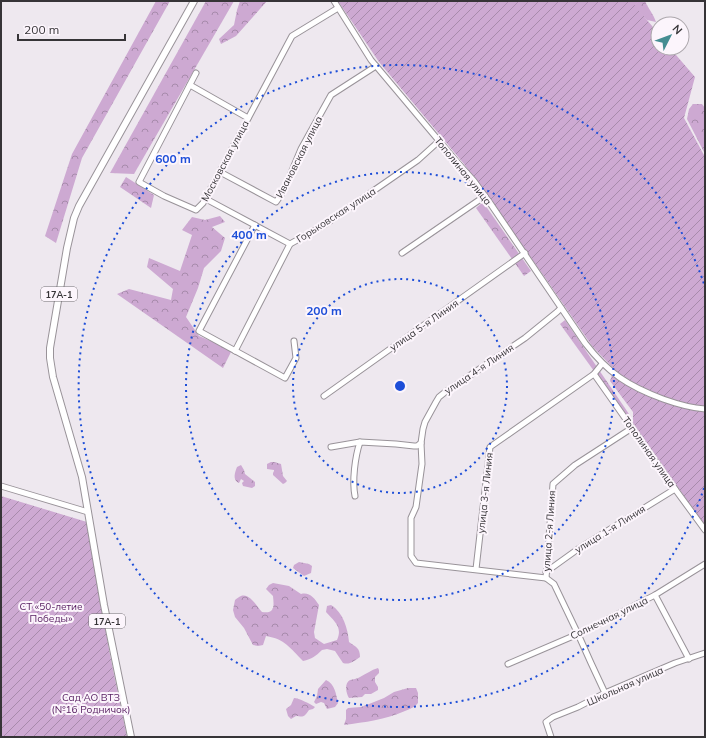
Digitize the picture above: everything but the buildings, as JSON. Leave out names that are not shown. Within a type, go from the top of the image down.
[{"type":"main road","name":"17А-1","points":[[131,737],[105,612],[82,477],[52,372],[50,358],[51,340],[66,248],[74,218],[79,206],[194,1]]},
{"type":"street","name":"Тополиная улица","points":[[334,1],[376,66],[486,196],[585,343],[602,364],[617,376],[644,392],[681,405],[705,409]]},
{"type":"street","name":"Московская улица","points":[[196,73],[139,182],[164,196],[196,210],[206,199],[292,36],[338,8]]},
{"type":"street","name":"Ивановская улица","points":[[220,172],[276,202],[283,192],[301,149],[332,95],[376,66]]},
{"type":"street","points":[[190,86],[248,118]]},
{"type":"street","name":"Горьковская улица","points":[[235,351],[290,244],[324,224],[418,160],[439,141]]},
{"type":"street","points":[[402,253],[486,196]]},
{"type":"street","points":[[206,199],[290,244]]},
{"type":"street","points":[[255,225],[199,331],[285,378],[296,358],[294,341]]},
{"type":"street","name":"улица 5-я Линия","points":[[324,396],[525,254]]},
{"type":"street","name":"улица 4-я Линия","points":[[476,570],[416,563],[411,556],[411,518],[416,507],[422,464],[421,443],[424,422],[439,397],[524,338],[561,308]]},
{"type":"street","name":"улица 3-я Линия","points":[[476,570],[490,447],[594,374],[602,364]]},
{"type":"street","name":"Тополиная улица","points":[[594,374],[705,530]]},
{"type":"street","name":"улица 2-я Линия","points":[[546,578],[553,484],[575,465],[632,428]]},
{"type":"street","points":[[331,447],[360,442],[414,446],[421,443]]},
{"type":"street","points":[[355,496],[356,455],[360,442]]},
{"type":"street","points":[[1,486],[88,512]]},
{"type":"street","name":"улица 1-я Линия","points":[[546,572],[578,549],[675,489]]},
{"type":"street","name":"Солнечная улица","points":[[508,664],[578,634],[655,595],[705,564]]},
{"type":"street","points":[[476,570],[546,578],[554,584],[605,693]]},
{"type":"street","points":[[655,595],[689,659]]},
{"type":"street","name":"Школьная улица","points":[[551,737],[546,722],[553,717],[675,663],[705,653]]},
{"type":"green space","points":[[156,1],[170,1],[82,158],[56,243],[45,236],[72,154]]},
{"type":"green space","points":[[206,1],[234,1],[134,174],[110,173]]},
{"type":"green space","points":[[240,1],[267,1],[236,36],[221,44],[219,39],[234,25]]},
{"type":"green space","points":[[338,1],[631,1],[650,24],[650,56],[677,56],[695,77],[684,118],[705,157],[705,526],[633,423],[633,412],[610,381],[614,369],[592,346],[464,164],[379,62]]},
{"type":"green space","points":[[629,1],[645,1],[653,16],[650,16],[650,21],[647,20]]},
{"type":"green space","points":[[693,104],[702,104],[705,108],[705,154],[687,119],[689,109]]},
{"type":"green space","points":[[126,177],[154,195],[151,208],[120,187]]},
{"type":"green space","points":[[483,202],[531,271],[524,276],[476,208]]},
{"type":"green space","points":[[220,216],[225,222],[212,227],[225,238],[221,251],[204,268],[198,288],[186,317],[199,336],[232,350],[223,368],[117,294],[129,289],[171,300],[173,289],[147,267],[149,258],[180,271],[192,235],[182,230],[192,217],[205,220]]},
{"type":"green space","points":[[565,320],[629,414],[625,414],[560,324]]},
{"type":"green space","points":[[271,462],[281,464],[283,476],[287,481],[285,483],[283,484],[273,475],[274,470],[267,469],[267,464]]},
{"type":"green space","points":[[241,465],[245,474],[255,482],[255,486],[252,488],[243,486],[242,483],[244,481],[241,479],[239,483],[235,480],[236,469]]},
{"type":"green space","name":"СТ «50-летие Победы»","points":[[1,496],[87,522],[110,655],[127,737],[1,737]]},
{"type":"green space","points":[[299,562],[312,566],[311,573],[304,576],[293,568],[294,565]]},
{"type":"green space","points":[[273,583],[289,586],[301,594],[312,596],[319,605],[314,632],[315,638],[324,644],[337,640],[339,635],[337,624],[326,612],[327,606],[331,605],[335,608],[342,616],[349,642],[356,647],[360,657],[350,663],[343,663],[335,651],[327,649],[322,650],[314,657],[303,661],[283,642],[273,637],[266,636],[263,645],[253,645],[244,628],[235,617],[233,610],[235,600],[241,596],[250,598],[262,612],[269,612],[273,608],[273,596],[266,589]]},
{"type":"green space","points":[[378,668],[379,673],[375,677],[375,682],[378,690],[371,694],[365,694],[362,697],[349,698],[346,688],[348,681],[359,678]]},
{"type":"green space","points":[[326,680],[333,687],[338,703],[335,707],[327,709],[324,703],[321,702],[316,704],[314,702],[318,689]]},
{"type":"green space","points":[[408,688],[416,688],[418,693],[418,703],[412,708],[382,719],[344,725],[346,710],[348,708],[361,707],[384,698],[394,692]]},
{"type":"green space","points":[[294,698],[302,700],[315,707],[309,710],[304,716],[296,716],[291,719],[288,716],[286,709],[291,705]]},
{"type":"park label","name":"Сад АО ВТЗ (№16 Родничок)","points":[[91,702]]}]
